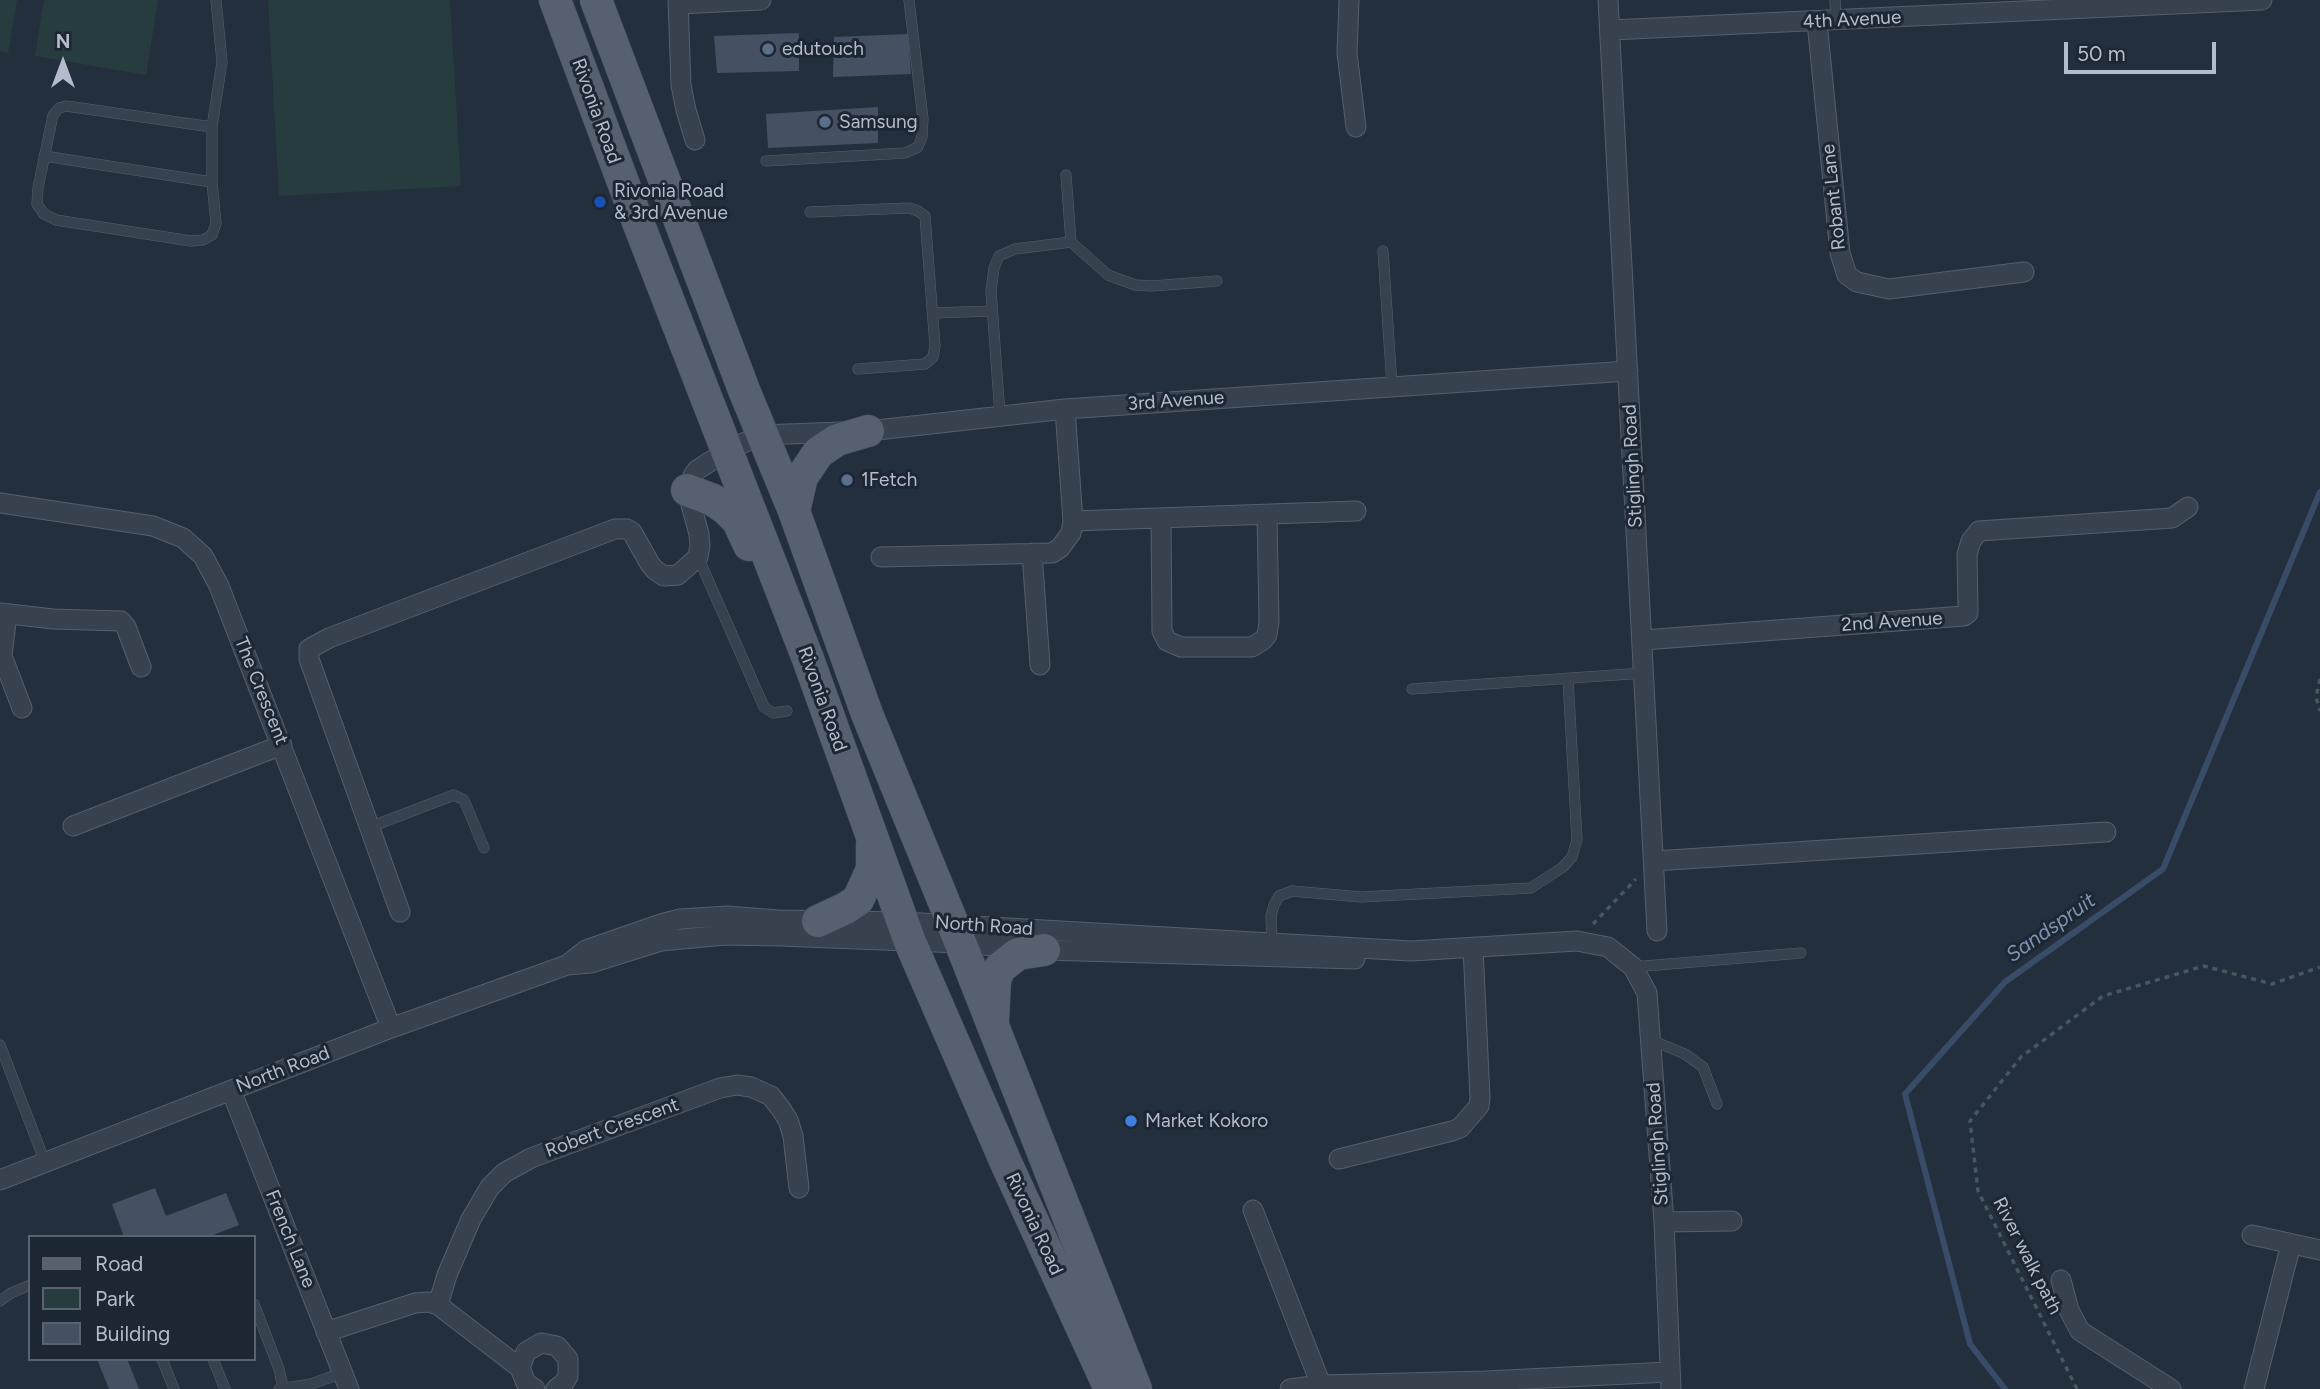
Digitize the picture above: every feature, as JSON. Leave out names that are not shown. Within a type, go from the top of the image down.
[{"type":"main road","name":"Rivonia Road","points":[[555,0],[636,217],[808,659],[906,932],[1007,1165],[1110,1389]]},
{"type":"main road","name":"Rivonia Road","points":[[596,0],[761,435],[794,511],[867,714],[1136,1389]]},
{"type":"main road","points":[[794,511],[802,477],[818,453],[837,440],[867,430]]},
{"type":"main road","points":[[687,490],[720,504],[737,521],[745,534],[784,634],[808,659]]},
{"type":"main road","points":[[818,921],[858,900],[872,869],[872,838]]},
{"type":"main road","points":[[994,1033],[995,980],[1000,968],[1018,954],[1044,950]]},
{"type":"street","points":[[695,139],[681,85],[678,2],[761,0]]},
{"type":"street","points":[[1349,0],[1347,53],[1356,127]]},
{"type":"street","name":"Stiglingh Road","points":[[1608,0],[1657,931]]},
{"type":"street","name":"4th Avenue","points":[[1611,30],[2262,0]]},
{"type":"street","name":"Robant Lane","points":[[1827,21],[1840,253],[1847,275],[1857,282],[1889,289],[2024,272]]},
{"type":"street","name":"3rd Avenue","points":[[687,490],[697,470],[727,450],[761,435],[867,430],[1065,409],[1628,371]]},
{"type":"street","points":[[881,557],[1052,553],[1060,548],[1071,533],[1073,521],[1065,409]]},
{"type":"street","points":[[400,912],[309,659],[310,647],[615,529],[632,532],[650,564],[664,576],[678,575],[698,557],[699,534],[687,490]]},
{"type":"street","name":"The Crescent","points":[[0,503],[122,519],[153,526],[183,538],[202,556],[214,573],[391,1028]]},
{"type":"street","name":"2nd Avenue","points":[[1643,640],[1964,617],[1968,613],[1967,554],[1970,541],[1979,531],[2172,518],[2188,507]]},
{"type":"street","points":[[1073,521],[1356,511]]},
{"type":"street","points":[[1161,519],[1163,631],[1167,641],[1181,647],[1252,647],[1267,635],[1269,622],[1267,515]]},
{"type":"street","points":[[1031,553],[1040,665]]},
{"type":"street","points":[[22,708],[2,656],[3,614],[53,620],[121,621],[126,627],[141,667]]},
{"type":"street","points":[[73,826],[282,745]]},
{"type":"street","points":[[1654,861],[2106,832]]},
{"type":"street","name":"North Road","points":[[568,965],[582,952],[603,942],[680,919],[727,916],[818,921],[906,932]]},
{"type":"street","name":"North Road","points":[[0,1180],[391,1028],[568,965],[592,963],[662,941],[711,936],[906,932],[1272,943],[1411,951],[1577,941]]},
{"type":"street","name":"North Road","points":[[956,934],[1044,950],[1372,959],[1411,951]]},
{"type":"street","name":"Stiglingh Road","points":[[1577,941],[1608,947],[1633,967],[1647,993],[1664,1222],[1670,1380]]},
{"type":"street","points":[[1339,1159],[1460,1128],[1479,1106],[1473,947]]},
{"type":"street","name":"Robert Crescent","points":[[438,1305],[447,1275],[471,1219],[490,1187],[504,1173],[531,1158],[720,1088],[737,1085],[751,1087],[771,1096],[788,1119],[793,1136],[799,1188]]},
{"type":"street","name":"French Lane","points":[[231,1090],[345,1381]]},
{"type":"street","points":[[1253,1210],[1321,1385]]},
{"type":"street","points":[[1664,1222],[1732,1221]]},
{"type":"street","points":[[2252,1235],[2320,1250]]},
{"type":"street","points":[[2253,1389],[2291,1244]]},
{"type":"street","points":[[2062,1280],[2069,1310],[2080,1331],[2171,1389]]},
{"type":"street","points":[[327,1332],[415,1303],[429,1302],[438,1305],[520,1367],[526,1383],[535,1389]]},
{"type":"street","points":[[520,1367],[526,1352],[533,1346],[541,1343],[558,1346],[568,1359],[570,1367],[564,1383],[556,1389]]},
{"type":"street","points":[[1290,1389],[1321,1385],[1487,1385],[1670,1380]]},
{"type":"lane","points":[[212,127],[66,106],[59,108],[53,115],[37,204],[44,214],[55,220],[191,241],[203,240],[212,234],[216,223],[212,181],[212,127],[222,62],[216,0]]},
{"type":"lane","points":[[766,161],[905,153],[918,147],[923,119],[909,0]]},
{"type":"lane","points":[[1827,21],[1835,0]]},
{"type":"lane","points":[[44,156],[212,181]]},
{"type":"lane","points":[[1066,176],[1071,242],[1108,275],[1135,285],[1153,286],[1217,281]]},
{"type":"lane","points":[[810,212],[909,208],[925,216],[933,313],[933,357],[925,364],[858,369]]},
{"type":"lane","points":[[1000,415],[992,311],[992,279],[999,256],[1016,249],[1071,242]]},
{"type":"lane","points":[[1383,251],[1392,386]]},
{"type":"lane","points":[[933,313],[992,311]]},
{"type":"lane","points":[[698,557],[764,707],[773,713],[787,711]]},
{"type":"lane","points":[[1412,689],[1644,673]]},
{"type":"lane","points":[[1272,943],[1271,916],[1274,905],[1279,896],[1292,891],[1361,897],[1531,888],[1563,867],[1572,857],[1577,840],[1568,678]]},
{"type":"lane","points":[[370,827],[454,795],[464,800],[484,848]]},
{"type":"lane","points":[[1633,967],[1801,953]]},
{"type":"lane","points":[[1650,1040],[1685,1054],[1703,1067],[1717,1104]]},
{"type":"lane","points":[[0,1045],[45,1162]]},
{"type":"lane","points":[[0,1301],[28,1286]]},
{"type":"lane","points":[[256,1309],[279,1369],[280,1388],[345,1381]]},
{"type":"lane","points":[[163,1361],[174,1389]]},
{"type":"lane","points":[[214,1361],[225,1389]]},
{"type":"path","points":[[2320,679],[2316,697],[2320,711]]},
{"type":"path","points":[[1577,941],[1654,861]]},
{"type":"path","name":"River walk path","points":[[2077,1389],[1978,1191],[1970,1121],[2021,1057],[2103,996],[2204,967],[2272,984],[2320,967]]},
{"type":"green space","points":[[0,0],[17,0],[8,53],[0,51]]},
{"type":"green space","points":[[44,0],[158,0],[146,75],[35,56]]},
{"type":"green space","points":[[268,0],[450,0],[461,186],[279,196]]},
{"type":"building","points":[[799,33],[799,71],[717,73],[714,36]]},
{"type":"building","points":[[908,34],[911,74],[833,77],[834,37]]},
{"type":"building","points":[[878,107],[878,143],[768,148],[766,114]]},
{"type":"building","points":[[155,1188],[166,1216],[226,1193],[239,1225],[213,1235],[123,1235],[112,1204]]},
{"type":"building","points":[[98,1361],[128,1361],[139,1389],[109,1389]]},
{"type":"waterway","name":"Sandspruit","points":[[2005,1389],[1970,1344],[1905,1094],[2005,982],[2163,869],[2320,492]]},
{"type":"place","name":"edutouch","points":[[768,49]]},
{"type":"place","name":"Samsung","points":[[825,122]]},
{"type":"place","name":"Rivonia Road & 3rd Avenue","points":[[600,202]]},
{"type":"place","name":"1Fetch","points":[[847,480]]},
{"type":"place","name":"Market Kokoro","points":[[1131,1121]]}]
